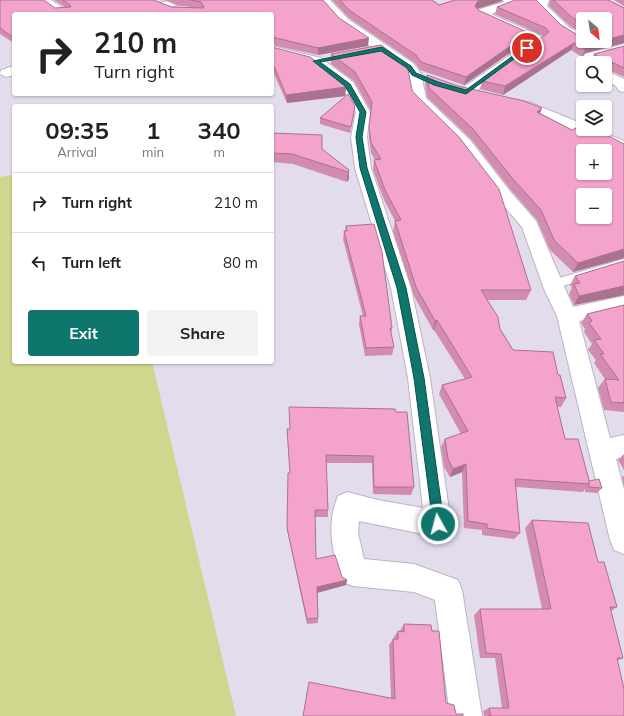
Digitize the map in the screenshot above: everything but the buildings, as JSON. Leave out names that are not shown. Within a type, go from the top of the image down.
[{"type":"street","points":[[42,0],[63,12]]},
{"type":"street","points":[[324,0],[344,22],[369,38],[375,50],[409,67],[414,74],[419,99],[464,144],[503,194],[530,225],[567,316],[613,448],[624,540]]},
{"type":"street","points":[[481,96],[461,91],[539,40],[481,13],[512,2],[509,0]]},
{"type":"street","points":[[543,0],[541,7],[566,31],[576,36]]},
{"type":"street","points":[[160,7],[192,6]]},
{"type":"street","points":[[160,7],[176,10],[192,6]]},
{"type":"street","points":[[602,56],[624,48]]},
{"type":"street","points":[[274,50],[323,60],[348,85],[363,112],[359,137],[363,168],[401,288],[419,378],[438,524],[378,513],[347,505],[344,533],[353,572],[414,578],[448,590],[466,716]]},
{"type":"street","points":[[414,74],[431,81]]},
{"type":"street","points":[[612,78],[621,83],[624,88]]},
{"type":"street","points":[[496,99],[526,106],[624,147]]},
{"type":"street","points":[[567,316],[624,304]]},
{"type":"lane","points":[[553,284],[624,263]]},
{"type":"green space","points":[[12,175],[12,364],[152,364],[236,716],[0,716],[0,177]]},
{"type":"route","points":[[438,524],[419,378],[401,288],[363,168],[359,137],[363,112],[348,85],[316,61],[382,49],[409,67],[414,74],[436,83],[466,92],[527,48]]}]
